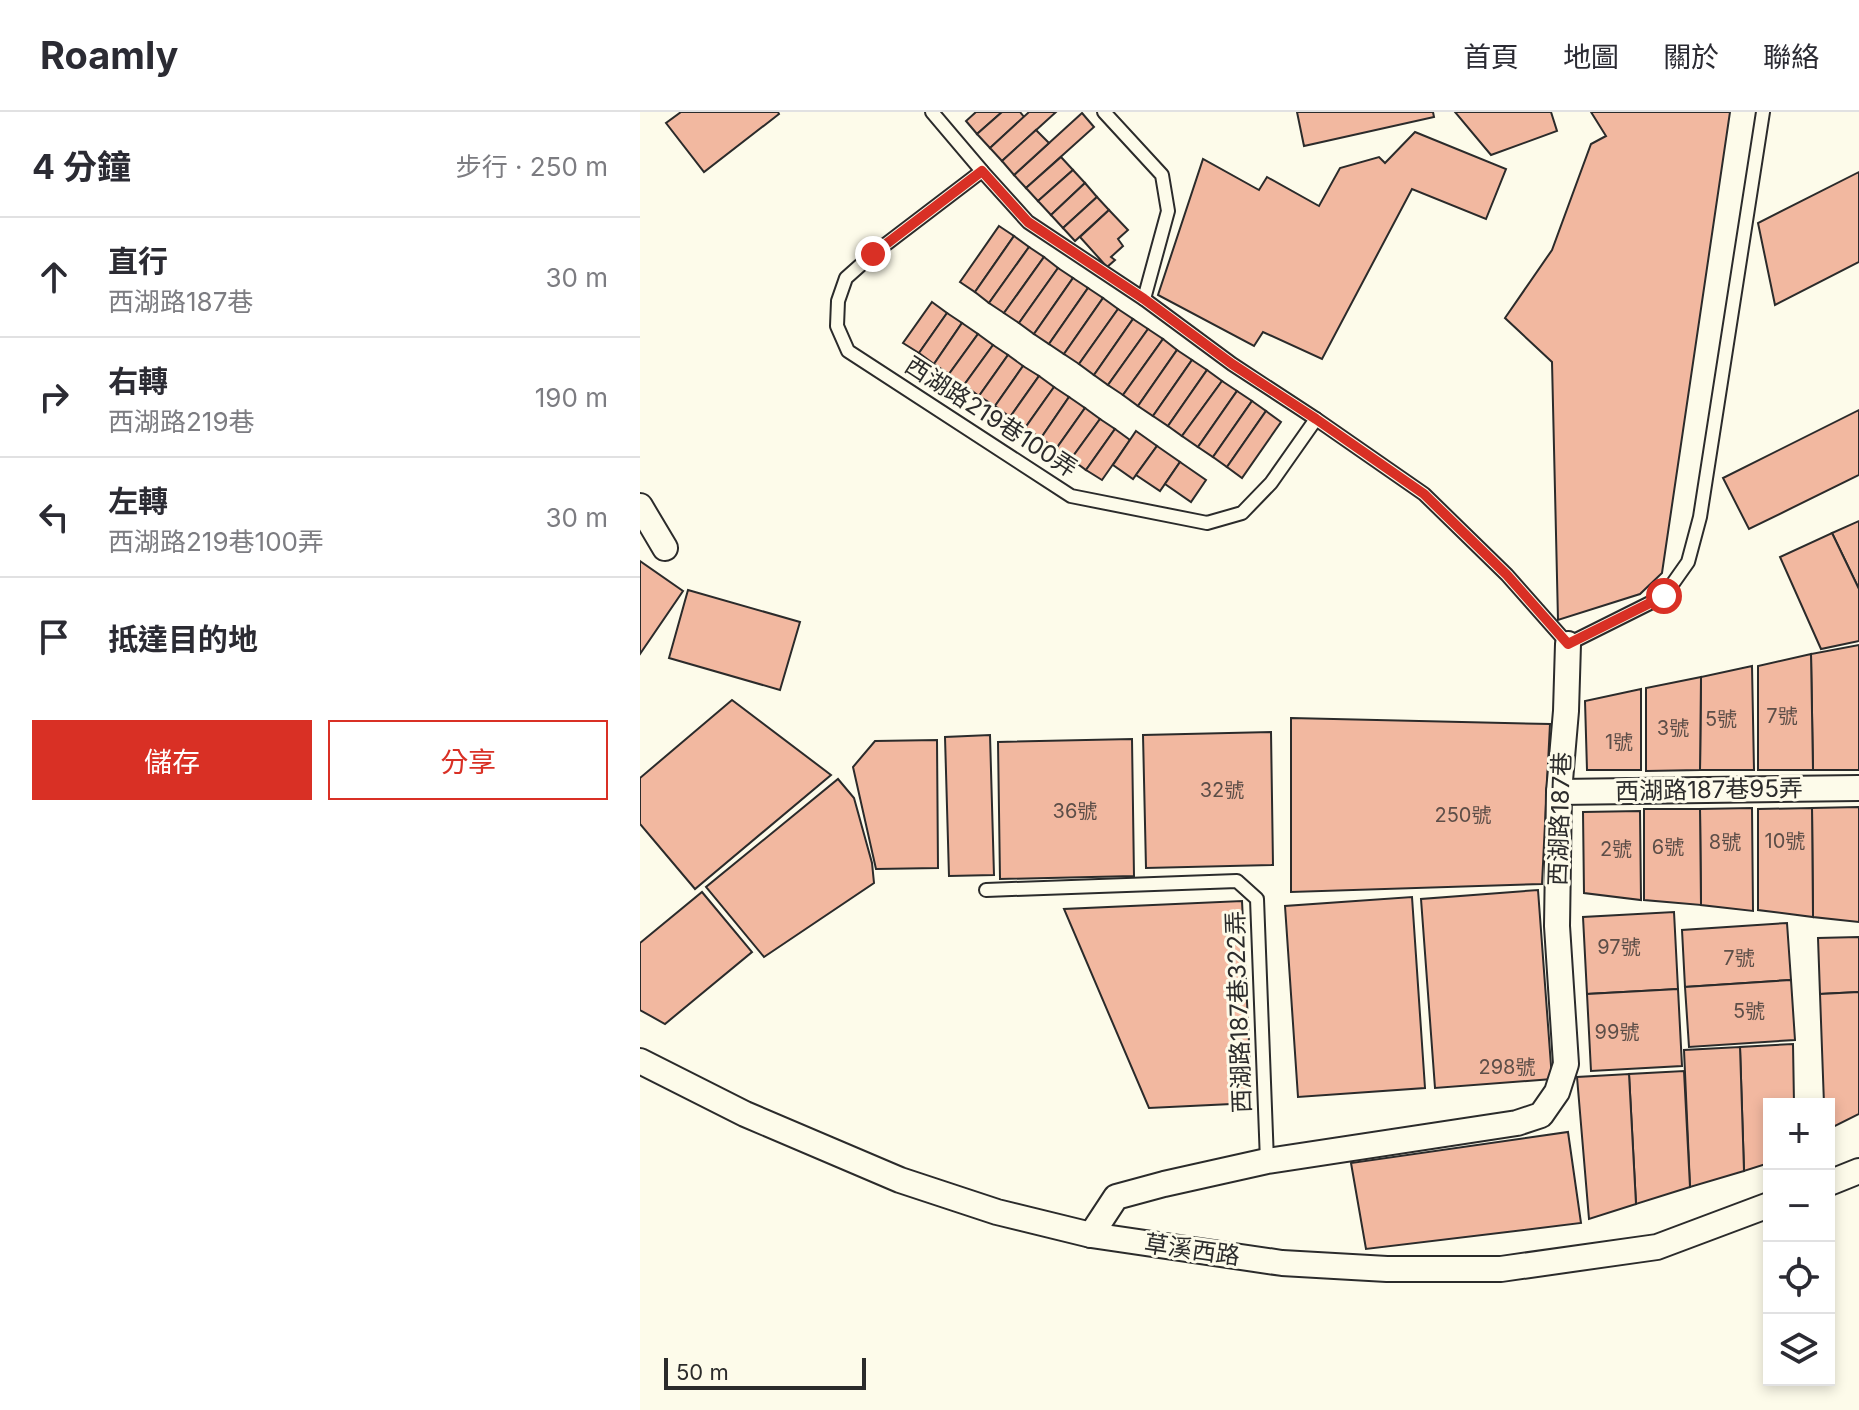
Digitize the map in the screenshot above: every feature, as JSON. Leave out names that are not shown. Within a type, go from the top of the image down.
[{"type":"street","points":[[640,506],[665,548]]},
{"type":"street","name":"西湖路187巷","points":[[1091,1235],[1116,1197],[1164,1184],[1267,1161],[1517,1123],[1541,1115],[1557,1092],[1566,1064],[1557,926],[1559,792],[1568,644]]},
{"type":"street","name":"西湖路187巷95弄","points":[[1559,792],[1859,788]]},
{"type":"street","name":"草溪西路","points":[[640,1061],[745,1114],[900,1180],[997,1212],[1091,1235],[1282,1263],[1387,1269],[1501,1269],[1657,1247],[1763,1207]]},
{"type":"street","points":[[1835,1181],[1859,1171]]},
{"type":"lane","points":[[932,112],[1028,222],[1424,494],[1507,575],[1568,644],[1664,596],[1688,562],[1700,517],[1763,112]]},
{"type":"lane","points":[[1104,112],[1162,175],[1168,211],[1144,299]]},
{"type":"lane","name":"西湖路219巷100弄","points":[[982,171],[846,278],[838,301],[837,326],[848,351],[1071,496],[1207,523],[1242,513],[1271,483],[1316,419]]},
{"type":"lane","name":"西湖路187巷322弄","points":[[986,890],[1237,881],[1249,890],[1257,899],[1267,1161]]},
{"type":"building","points":[[681,112],[779,114],[704,172],[666,123]]},
{"type":"building","points":[[976,112],[1002,112],[977,134],[966,121]]},
{"type":"building","points":[[1002,112],[1020,112],[1024,117],[990,148],[977,134]]},
{"type":"building","points":[[1029,112],[1056,112],[1002,161],[990,148]]},
{"type":"building","points":[[1297,112],[1433,112],[1434,117],[1304,146]]},
{"type":"building","points":[[1455,112],[1551,112],[1557,131],[1491,155]]},
{"type":"building","points":[[1591,112],[1730,112],[1662,573],[1640,594],[1558,620],[1552,362],[1505,318],[1552,250],[1591,144],[1606,136]]},
{"type":"building","points":[[1082,113],[1094,127],[1026,188],[1014,175]]},
{"type":"building","points":[[1036,130],[1049,143],[1014,175],[1002,161]]},
{"type":"building","points":[[1415,132],[1506,169],[1486,219],[1412,189],[1322,359],[1263,332],[1254,346],[1158,295],[1203,159],[1259,190],[1267,177],[1319,206],[1340,168],[1379,157],[1385,163]]},
{"type":"building","points":[[1061,157],[1073,170],[1038,201],[1026,188]]},
{"type":"building","points":[[1073,170],[1085,183],[1051,215],[1038,201]]},
{"type":"building","points":[[1859,172],[1859,262],[1775,305],[1758,223]]},
{"type":"building","points":[[1085,183],[1097,197],[1063,228],[1051,215]]},
{"type":"building","points":[[1097,197],[1109,210],[1075,241],[1063,228]]},
{"type":"building","points":[[1109,210],[1128,230],[1118,239],[1123,246],[1111,257],[1115,260],[1107,267],[1080,237]]},
{"type":"building","points":[[999,226],[1014,236],[975,292],[960,282]]},
{"type":"building","points":[[1014,236],[1029,247],[989,303],[975,292]]},
{"type":"building","points":[[1029,247],[1044,257],[1004,313],[989,303]]},
{"type":"building","points":[[1044,257],[1058,268],[1019,323],[1004,313]]},
{"type":"building","points":[[1058,268],[1073,278],[1034,334],[1019,323]]},
{"type":"building","points":[[1073,278],[1088,288],[1049,344],[1034,334]]},
{"type":"building","points":[[1088,288],[1103,298],[1064,354],[1049,344]]},
{"type":"building","points":[[1103,298],[1118,309],[1079,364],[1064,354]]},
{"type":"building","points":[[932,302],[947,313],[919,353],[903,343]]},
{"type":"building","points":[[1118,309],[1133,319],[1094,375],[1079,364]]},
{"type":"building","points":[[947,313],[962,323],[934,364],[919,353]]},
{"type":"building","points":[[1133,319],[1148,329],[1108,385],[1094,375]]},
{"type":"building","points":[[962,323],[978,334],[949,374],[934,364]]},
{"type":"building","points":[[1148,329],[1163,339],[1123,395],[1108,385]]},
{"type":"building","points":[[978,334],[993,345],[964,385],[949,374]]},
{"type":"building","points":[[1163,339],[1177,350],[1138,406],[1123,395]]},
{"type":"building","points":[[993,345],[1008,355],[979,396],[964,385]]},
{"type":"building","points":[[1177,350],[1192,360],[1153,416],[1138,406]]},
{"type":"building","points":[[1008,355],[1023,366],[995,406],[979,396]]},
{"type":"building","points":[[1192,360],[1207,370],[1168,426],[1153,416]]},
{"type":"building","points":[[1023,366],[1039,376],[1010,417],[995,406]]},
{"type":"building","points":[[1207,370],[1222,381],[1182,436],[1168,426]]},
{"type":"building","points":[[1039,376],[1054,387],[1025,428],[1010,417]]},
{"type":"building","points":[[1222,381],[1237,391],[1198,447],[1182,436]]},
{"type":"building","points":[[1054,387],[1069,397],[1041,438],[1025,428]]},
{"type":"building","points":[[1237,391],[1252,401],[1213,457],[1198,447]]},
{"type":"building","points":[[1069,397],[1085,408],[1056,449],[1041,438]]},
{"type":"building","points":[[1252,401],[1266,411],[1227,467],[1213,457]]},
{"type":"building","points":[[1085,408],[1100,419],[1071,459],[1056,449]]},
{"type":"building","points":[[1859,410],[1859,475],[1749,529],[1723,478]]},
{"type":"building","points":[[1266,411],[1281,422],[1242,478],[1227,467]]},
{"type":"building","points":[[1100,419],[1115,429],[1086,470],[1071,459]]},
{"type":"building","points":[[1115,429],[1130,440],[1102,480],[1086,470]]},
{"type":"building","points":[[1136,431],[1157,446],[1133,479],[1113,465]]},
{"type":"building","points":[[1157,446],[1180,462],[1160,491],[1136,475]]},
{"type":"building","points":[[1180,462],[1206,480],[1191,502],[1165,484]]},
{"type":"building","points":[[1859,521],[1859,589],[1832,533]]},
{"type":"building","points":[[1832,533],[1859,589],[1859,641],[1821,649],[1780,557]]},
{"type":"building","points":[[640,561],[683,591],[640,654]]},
{"type":"building","points":[[688,590],[800,622],[780,690],[669,658]]},
{"type":"building","points":[[1859,645],[1859,770],[1813,770],[1811,654]]},
{"type":"building","points":[[1811,654],[1813,770],[1758,770],[1758,666]]},
{"type":"building","points":[[1752,666],[1754,770],[1700,770],[1701,677]]},
{"type":"building","points":[[1701,677],[1700,770],[1646,771],[1646,688]]},
{"type":"building","points":[[1641,689],[1641,770],[1587,770],[1585,701]]},
{"type":"building","points":[[732,700],[831,775],[695,889],[640,824],[640,778]]},
{"type":"building","points":[[1291,718],[1550,724],[1542,884],[1291,892]]},
{"type":"building","points":[[1271,732],[1273,865],[1146,868],[1143,735]]},
{"type":"building","points":[[990,735],[994,875],[949,876],[945,737]]},
{"type":"building","points":[[1132,739],[1134,876],[1000,879],[998,742]]},
{"type":"building","points":[[937,740],[938,868],[876,869],[853,767],[875,741]]},
{"type":"building","points":[[838,779],[854,798],[872,863],[874,883],[764,957],[706,887]]},
{"type":"building","points":[[1859,807],[1859,922],[1813,917],[1812,808]]},
{"type":"building","points":[[1752,808],[1753,911],[1701,905],[1700,809]]},
{"type":"building","points":[[1812,808],[1813,917],[1758,910],[1758,809]]},
{"type":"building","points":[[1644,809],[1700,809],[1701,905],[1644,900]]},
{"type":"building","points":[[1640,811],[1641,900],[1584,893],[1583,812]]},
{"type":"building","points":[[1538,890],[1552,1079],[1435,1088],[1421,899]]},
{"type":"building","points":[[702,892],[752,952],[665,1024],[640,1010],[640,943]]},
{"type":"building","points":[[1412,897],[1425,1088],[1298,1097],[1285,906]]},
{"type":"building","points":[[1242,901],[1252,1103],[1149,1108],[1064,909]]},
{"type":"building","points":[[1674,912],[1678,989],[1587,994],[1583,917]]},
{"type":"building","points":[[1787,923],[1791,980],[1685,987],[1682,930]]},
{"type":"building","points":[[1859,937],[1859,992],[1820,994],[1818,938]]},
{"type":"building","points":[[1791,980],[1795,1040],[1689,1047],[1685,987]]},
{"type":"building","points":[[1678,989],[1682,1066],[1591,1071],[1587,994]]},
{"type":"building","points":[[1859,992],[1859,1114],[1835,1126],[1835,1098],[1824,1098],[1820,994]]},
{"type":"building","points":[[1793,1044],[1794,1098],[1763,1098],[1763,1165],[1744,1171],[1740,1047]]},
{"type":"building","points":[[1740,1047],[1744,1171],[1690,1187],[1684,1050]]},
{"type":"building","points":[[1684,1071],[1690,1187],[1636,1204],[1629,1074]]},
{"type":"building","points":[[1629,1074],[1636,1204],[1589,1219],[1577,1077]]},
{"type":"building","points":[[1568,1132],[1581,1223],[1366,1249],[1351,1163]]},
{"type":"route","points":[[873,254],[982,171],[1028,222],[1424,494],[1507,575],[1568,644],[1664,596]]}]
